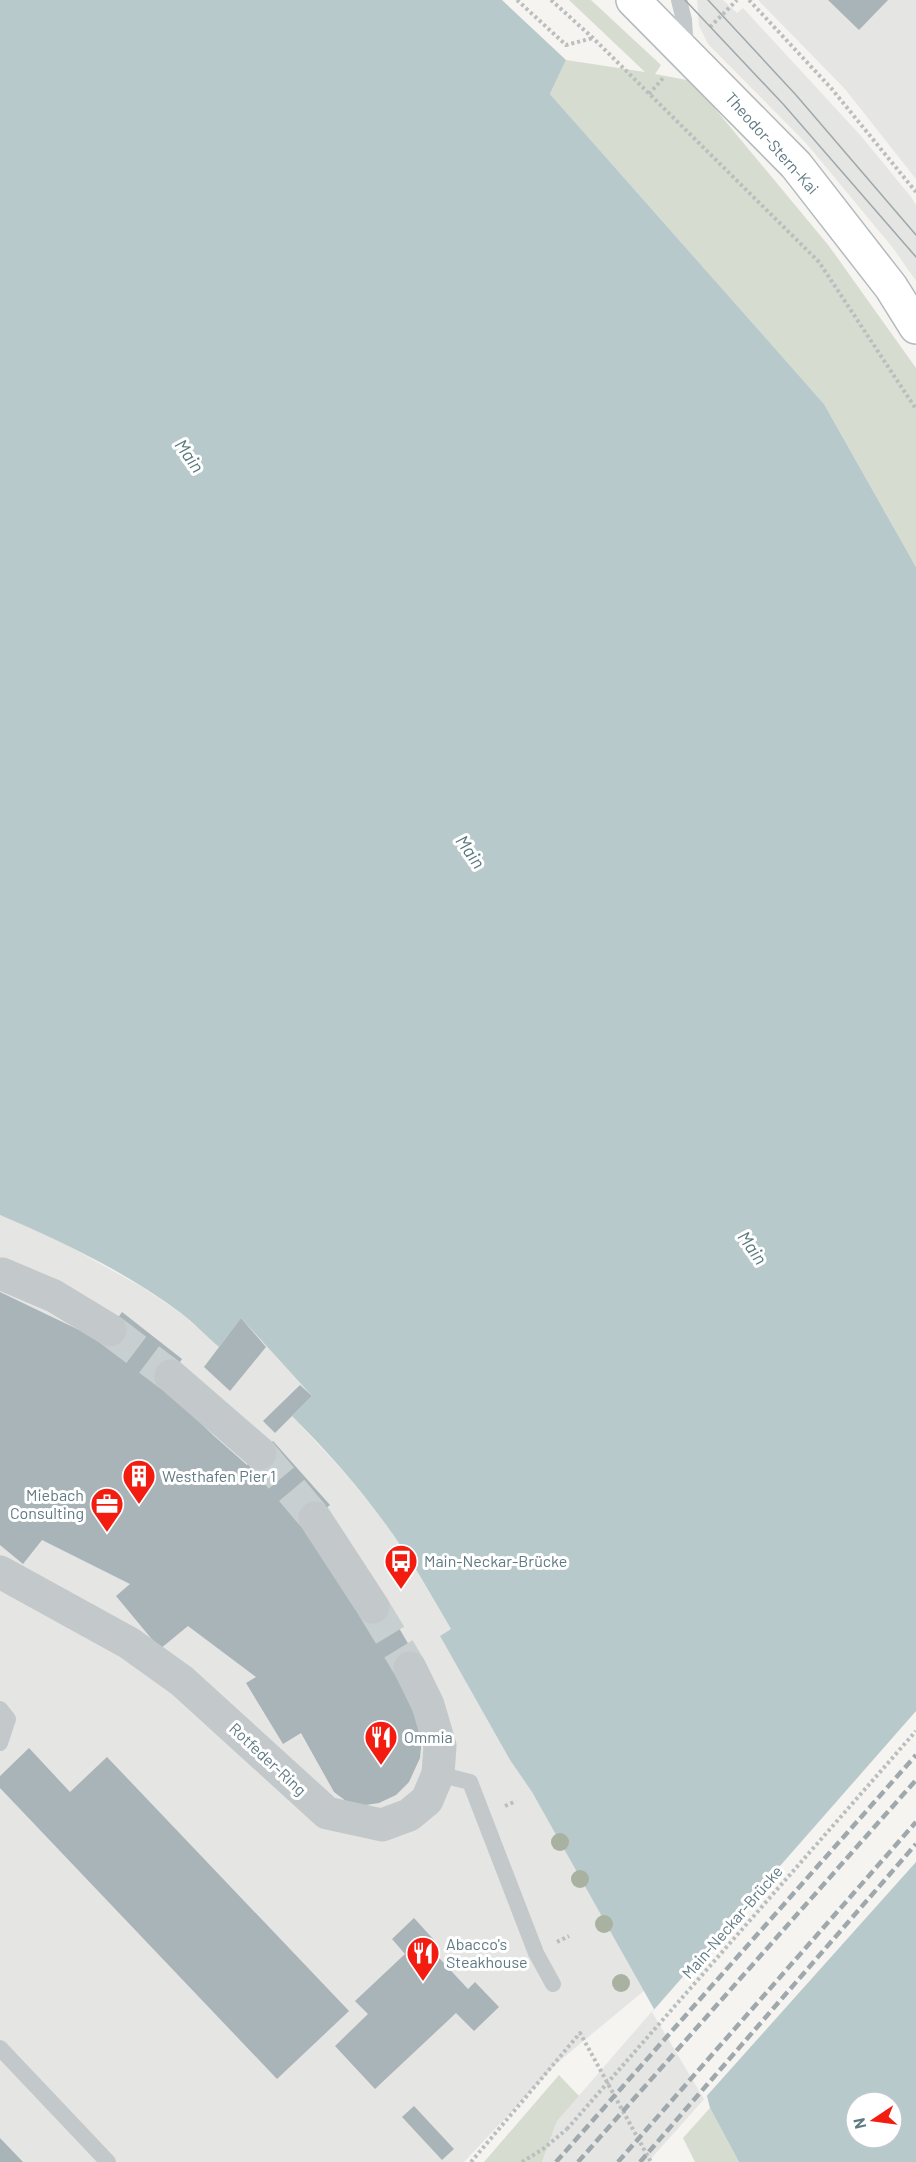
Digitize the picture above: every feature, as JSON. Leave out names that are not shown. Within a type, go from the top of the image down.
[{"type":"main road","name":"Theodor-Stern-Kai","points":[[645,2],[686,52],[796,165],[891,287],[916,327]]},
{"type":"street","points":[[2,1274],[54,1296],[110,1330]]},
{"type":"street","points":[[171,1376],[260,1454]]},
{"type":"street","points":[[315,1518],[373,1607]]},
{"type":"street","name":"Rotfeder-Ring","points":[[0,1572],[129,1643],[182,1681],[327,1813],[382,1825],[409,1815],[427,1800],[438,1774],[440,1746],[428,1705],[410,1668]]},
{"type":"lane","points":[[679,0],[684,20],[686,52]]},
{"type":"lane","points":[[0,1709],[8,1719],[0,1743]]},
{"type":"lane","points":[[438,1774],[470,1782],[537,1953],[553,1984]]},
{"type":"lane","points":[[0,2048],[108,2162]]},
{"type":"path","points":[[517,0],[566,45],[593,38]]},
{"type":"path","points":[[551,0],[593,38],[819,262],[916,409]]},
{"type":"path","points":[[749,0],[831,88],[916,192]]},
{"type":"path","name":"Main-Neckar-Brücke","points":[[522,2162],[543,2149],[567,2129],[916,1731]]},
{"type":"path","points":[[471,2162],[580,2033],[651,2162]]},
{"type":"shaded area","points":[[569,0],[591,0],[661,65],[655,74],[692,81],[829,246],[916,368],[916,567],[824,404],[550,94],[566,60],[645,72]]},
{"type":"shaded area","points":[[697,0],[723,0],[737,13],[743,8],[861,136],[911,197],[916,205],[916,281],[893,248],[806,143],[708,44],[699,26]]},
{"type":"shaded area","points":[[758,0],[916,0],[916,179],[845,89]]},
{"type":"shaded area","points":[[0,1215],[56,1239],[142,1287],[181,1313],[218,1346],[241,1318],[312,1396],[292,1416],[374,1508],[406,1553],[451,1629],[440,1636],[645,1990],[557,2063],[464,2162],[0,2162]]},
{"type":"shaded area","points":[[654,2009],[714,2088],[648,2162],[542,2162],[557,2121]]},
{"type":"shaded area","points":[[559,2075],[579,2096],[557,2121],[542,2162],[484,2162]]},
{"type":"shaded area","points":[[710,2108],[739,2162],[695,2162],[683,2138]]},
{"type":"water","name":"Main","points":[[0,0],[502,0],[566,60],[550,94],[824,404],[916,567],[916,2162],[739,2162],[710,2108],[707,2096],[654,2009],[532,1792],[510,1760],[440,1636],[451,1629],[423,1582],[394,1535],[367,1499],[292,1416],[312,1396],[241,1318],[219,1347],[181,1313],[160,1298],[116,1271],[0,1215]]},
{"type":"pier","points":[[916,1711],[916,1862],[704,2099],[652,2012]]},
{"type":"building","points":[[828,0],[888,0],[859,30]]},
{"type":"building","points":[[0,1292],[102,1341],[122,1312],[182,1359],[163,1387],[214,1436],[247,1465],[273,1441],[330,1505],[315,1518],[383,1601],[419,1662],[413,1708],[422,1737],[420,1758],[409,1782],[396,1795],[379,1803],[359,1806],[346,1801],[334,1792],[301,1733],[283,1744],[246,1683],[256,1677],[188,1626],[160,1649],[116,1596],[130,1584],[42,1540],[23,1564],[0,1545]]},
{"type":"building","points":[[241,1318],[266,1347],[230,1391],[204,1367]]},
{"type":"building","points":[[300,1385],[312,1396],[275,1433],[263,1421]]},
{"type":"building","points":[[29,1748],[70,1792],[107,1757],[349,2011],[277,2079],[0,1788],[0,1776]]},
{"type":"building","points":[[414,1918],[434,1940],[428,1946],[468,1989],[475,1982],[499,2007],[474,2031],[456,2013],[375,2089],[335,2046],[368,2014],[355,2001],[405,1954],[392,1939]]},
{"type":"building","points":[[414,2106],[454,2149],[442,2160],[402,2117]]},
{"type":"building","points":[[0,2138],[23,2162],[0,2162]]},
{"type":"tunnel","points":[[110,1330],[171,1376]]},
{"type":"tunnel","points":[[260,1453],[315,1518]]},
{"type":"tunnel","points":[[373,1607],[410,1668]]},
{"type":"tram line","points":[[685,0],[784,105],[916,257]]},
{"type":"tram line","points":[[708,0],[796,95],[916,235]]},
{"type":"railway","points":[[556,2162],[916,1755]]},
{"type":"railway","points":[[578,2162],[916,1780]]},
{"type":"railway","points":[[618,2162],[916,1822]]},
{"type":"railway","points":[[640,2162],[916,1844]]},
{"type":"place","name":"Westhafen Pier 1","points":[[139,1505]]},
{"type":"place","name":"Miebach Consulting","points":[[107,1533]]},
{"type":"place","name":"Main-Neckar-Brücke","points":[[401,1590]]},
{"type":"place","name":"Ommia","points":[[381,1766]]},
{"type":"place","name":"Abacco's Steakhouse","points":[[423,1982]]}]
